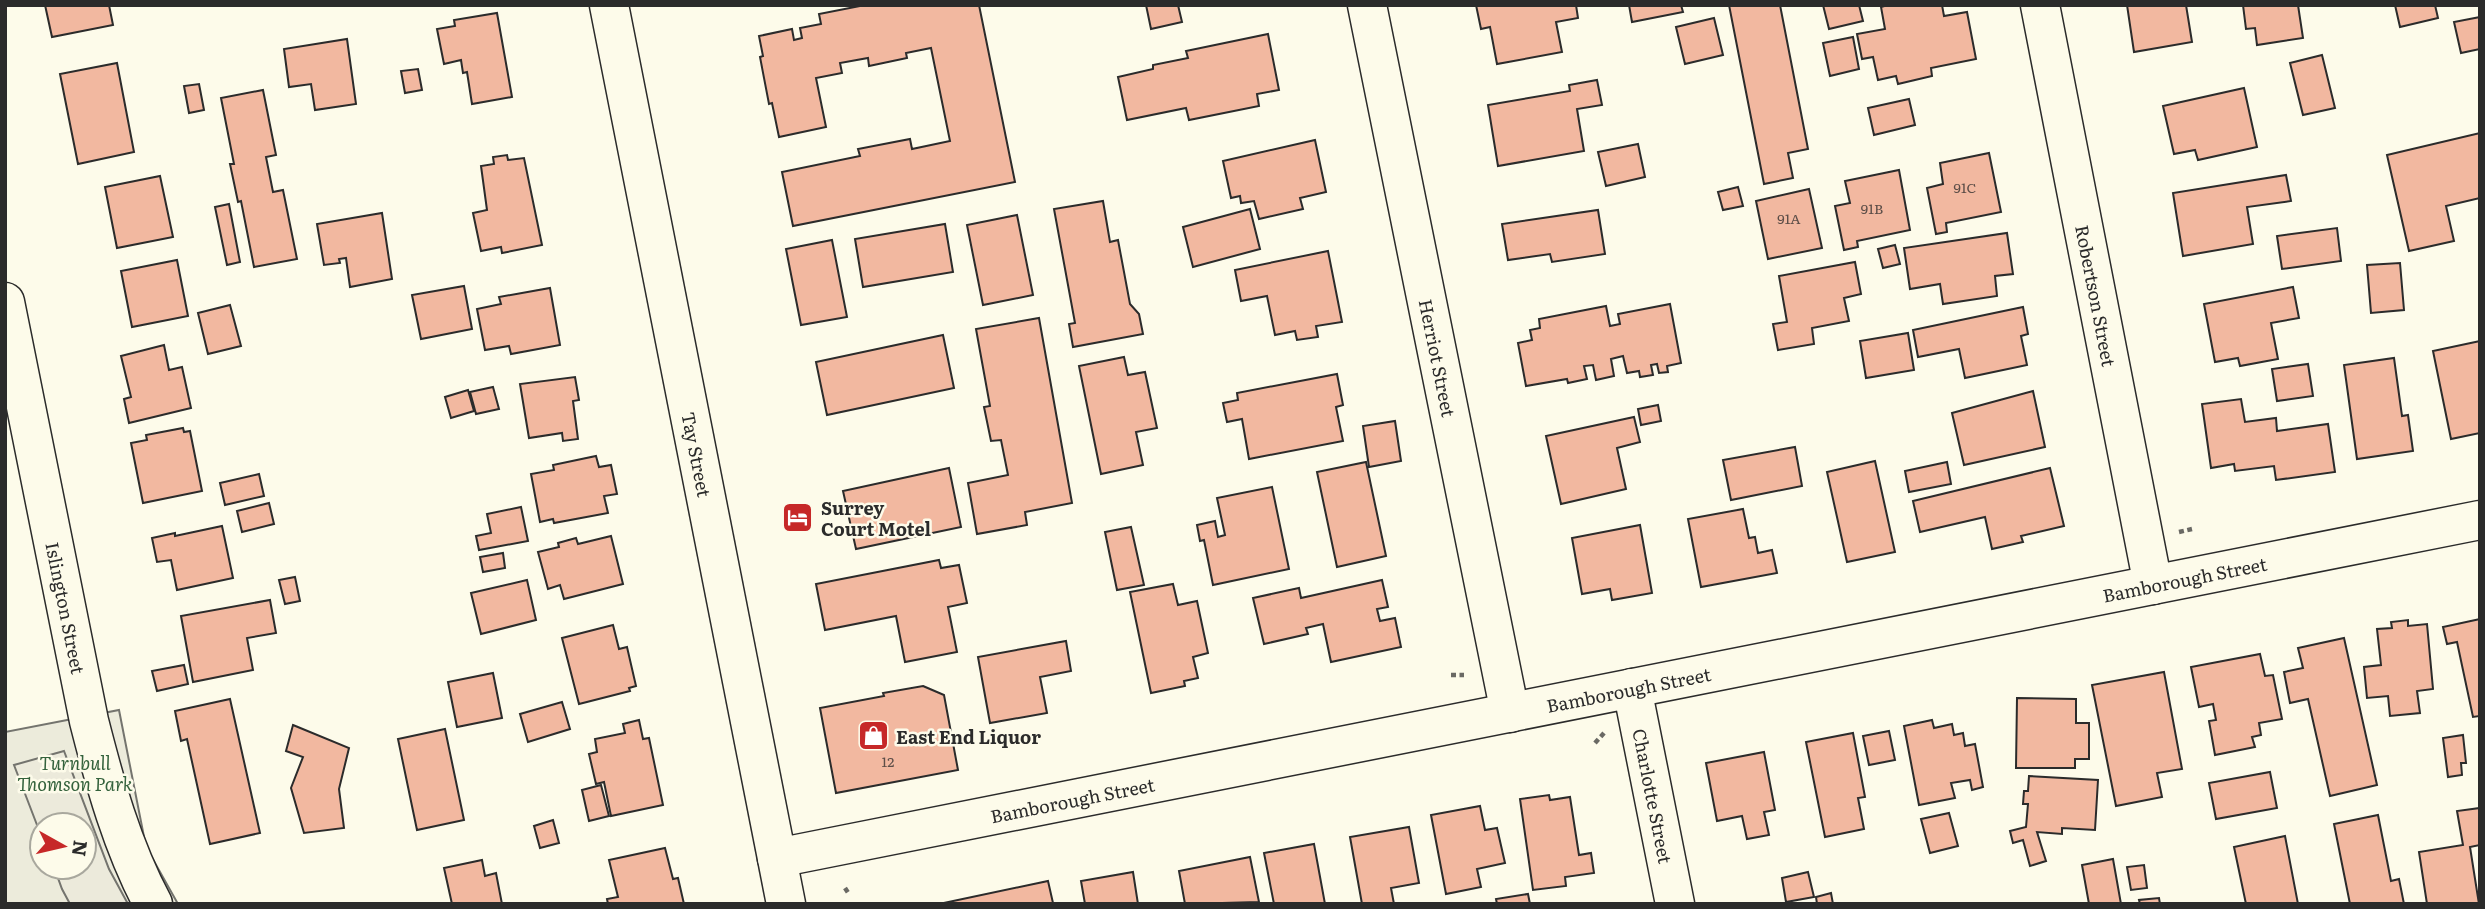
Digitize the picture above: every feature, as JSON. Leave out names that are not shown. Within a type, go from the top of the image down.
[{"type":"main road","name":"Tay Street","points":[[609,5],[786,904]]},
{"type":"main road","name":"Herriot Street","points":[[1367,5],[1510,713]]},
{"type":"main road","name":"Robertson Street","points":[[2040,5],[2153,585]]},
{"type":"main road","name":"Islington Street","points":[[5,302],[89,721],[122,837],[153,904]]},
{"type":"main road","name":"Bamborough Street","points":[[777,858],[2480,520]]},
{"type":"main road","name":"Charlotte Street","points":[[1632,688],[1675,904]]},
{"type":"path","points":[[2179,532],[2192,529]]},
{"type":"path","points":[[1451,676],[1469,675]]},
{"type":"green space","name":"Turnbull Thomson Park","points":[[119,710],[146,847],[178,904],[5,904],[5,732]]},
{"type":"shaded area","points":[[64,751],[87,811],[32,811],[14,765]]},
{"type":"shaded area","points":[[98,840],[109,869],[128,904],[70,904],[59,881],[98,881]]},
{"type":"building","points":[[45,5],[109,5],[113,25],[52,37]]},
{"type":"building","points":[[865,5],[979,5],[1015,182],[793,226],[782,172],[860,156],[858,149],[910,139],[912,149],[950,141],[931,48],[906,53],[907,58],[869,66],[868,58],[840,63],[842,73],[816,78],[826,127],[779,137],[772,103],[769,104],[759,36],[792,29],[794,40],[802,38],[800,28],[821,24],[819,14]]},
{"type":"building","points":[[1146,5],[1178,5],[1182,22],[1151,29]]},
{"type":"building","points":[[1476,5],[1576,5],[1578,18],[1556,22],[1562,52],[1497,64],[1490,27],[1481,29]]},
{"type":"building","points":[[1629,5],[1681,5],[1683,12],[1632,22]]},
{"type":"building","points":[[1729,5],[1780,5],[1808,149],[1788,153],[1793,178],[1764,184]]},
{"type":"building","points":[[1823,5],[1859,5],[1863,21],[1829,29]]},
{"type":"building","points":[[1942,5],[1944,16],[1967,12],[1976,59],[1931,68],[1932,76],[1898,84],[1896,76],[1878,80],[1873,57],[1862,59],[1857,34],[1885,29],[1881,7]]},
{"type":"building","points":[[2127,5],[2186,5],[2192,42],[2134,52]]},
{"type":"building","points":[[2243,5],[2298,5],[2303,38],[2257,45],[2255,28],[2246,29]]},
{"type":"building","points":[[2395,5],[2435,5],[2438,18],[2400,27]]},
{"type":"building","points":[[497,13],[512,97],[472,104],[467,72],[463,73],[461,60],[444,64],[437,29],[455,26],[454,20]]},
{"type":"building","points":[[2480,17],[2480,49],[2461,53],[2454,22]]},
{"type":"building","points":[[1714,18],[1723,55],[1685,64],[1676,27]]},
{"type":"building","points":[[1268,34],[1279,90],[1257,94],[1259,106],[1189,120],[1186,108],[1127,120],[1118,77],[1153,69],[1153,65],[1188,58],[1186,51]]},
{"type":"building","points":[[1853,37],[1859,69],[1830,76],[1823,43]]},
{"type":"building","points":[[347,39],[356,104],[315,110],[311,84],[289,87],[284,49]]},
{"type":"building","points":[[2322,55],[2335,108],[2303,115],[2290,63]]},
{"type":"building","points":[[117,63],[134,152],[78,164],[60,74]]},
{"type":"building","points":[[418,69],[422,90],[405,93],[401,71]]},
{"type":"building","points":[[1597,80],[1602,105],[1577,109],[1584,151],[1498,166],[1488,105],[1570,91],[1569,85]]},
{"type":"building","points":[[199,84],[204,110],[189,113],[184,86]]},
{"type":"building","points":[[2244,88],[2257,147],[2198,160],[2195,150],[2174,154],[2163,106]]},
{"type":"building","points":[[263,90],[276,155],[266,157],[273,192],[283,190],[297,259],[254,267],[241,201],[238,202],[230,164],[234,164],[221,98]]},
{"type":"building","points":[[1909,99],[1915,125],[1874,135],[1868,108]]},
{"type":"building","points":[[2480,133],[2480,198],[2446,206],[2454,241],[2409,251],[2387,155]]},
{"type":"building","points":[[1315,140],[1326,192],[1300,198],[1303,209],[1259,219],[1254,201],[1241,203],[1240,196],[1231,198],[1223,161]]},
{"type":"building","points":[[1638,144],[1645,177],[1606,186],[1598,152]]},
{"type":"building","points":[[1989,153],[2001,212],[1946,223],[1947,232],[1936,234],[1927,188],[1943,184],[1940,163]]},
{"type":"building","points":[[507,155],[508,160],[524,158],[542,245],[502,253],[501,247],[481,251],[473,213],[487,210],[481,166],[494,164],[493,157]]},
{"type":"building","points":[[1899,170],[1910,230],[1857,241],[1858,247],[1844,250],[1835,206],[1850,203],[1845,181]]},
{"type":"building","points":[[2286,175],[2291,201],[2247,207],[2253,244],[2183,256],[2173,193]]},
{"type":"building","points":[[160,176],[173,237],[117,248],[105,187]]},
{"type":"building","points":[[1738,187],[1743,206],[1723,210],[1718,192]]},
{"type":"building","points":[[1809,189],[1822,248],[1768,259],[1756,201]]},
{"type":"building","points":[[1103,201],[1110,242],[1118,240],[1130,304],[1139,314],[1143,334],[1073,347],[1069,324],[1075,323],[1054,209]]},
{"type":"building","points":[[229,204],[240,262],[227,265],[215,207]]},
{"type":"building","points":[[1250,209],[1260,249],[1193,267],[1183,227]]},
{"type":"building","points":[[1598,210],[1605,254],[1552,262],[1550,254],[1508,260],[1502,224]]},
{"type":"building","points":[[382,213],[392,279],[350,287],[346,258],[339,259],[340,263],[324,265],[317,224]]},
{"type":"building","points":[[1017,215],[1033,295],[983,305],[967,225]]},
{"type":"building","points":[[945,224],[953,272],[863,287],[855,239]]},
{"type":"building","points":[[2337,228],[2341,261],[2282,269],[2277,236]]},
{"type":"building","points":[[2007,233],[2013,274],[1995,276],[1997,296],[1943,304],[1940,284],[1910,289],[1904,248]]},
{"type":"building","points":[[832,240],[847,317],[801,325],[786,249]]},
{"type":"building","points":[[1895,245],[1900,264],[1883,268],[1878,249]]},
{"type":"building","points":[[1328,251],[1342,322],[1316,326],[1318,337],[1297,340],[1295,331],[1275,335],[1267,296],[1241,301],[1235,270]]},
{"type":"building","points":[[177,260],[188,316],[132,327],[121,271]]},
{"type":"building","points":[[1855,262],[1861,294],[1844,298],[1849,321],[1812,328],[1814,344],[1778,350],[1773,324],[1787,322],[1779,276]]},
{"type":"building","points":[[2400,263],[2404,310],[2371,313],[2367,265]]},
{"type":"building","points":[[464,286],[472,329],[421,339],[412,295]]},
{"type":"building","points":[[2293,287],[2299,318],[2271,323],[2278,359],[2240,366],[2238,358],[2215,362],[2204,304]]},
{"type":"building","points":[[550,288],[560,345],[511,354],[509,346],[485,350],[477,309],[501,304],[499,297]]},
{"type":"building","points":[[1670,304],[1681,363],[1667,366],[1668,372],[1659,373],[1657,364],[1651,365],[1653,375],[1640,377],[1639,371],[1627,373],[1623,356],[1611,359],[1614,376],[1596,380],[1593,365],[1584,366],[1587,379],[1568,383],[1567,379],[1526,386],[1518,343],[1532,340],[1530,330],[1540,328],[1539,319],[1606,306],[1610,326],[1620,324],[1618,314]]},
{"type":"building","points":[[230,305],[241,346],[208,354],[198,313]]},
{"type":"building","points":[[2023,307],[2028,334],[2021,336],[2027,365],[1965,378],[1959,349],[1918,357],[1913,330]]},
{"type":"building","points":[[1039,318],[1072,503],[1025,512],[1027,525],[977,534],[968,483],[1008,475],[1001,440],[991,441],[984,407],[990,406],[976,329]]},
{"type":"building","points":[[1908,333],[1914,370],[1866,378],[1860,341]]},
{"type":"building","points":[[943,335],[954,388],[827,415],[816,362]]},
{"type":"building","points":[[2480,341],[2480,433],[2451,439],[2433,351]]},
{"type":"building","points":[[164,345],[169,370],[182,367],[191,408],[129,423],[124,399],[131,397],[121,356]]},
{"type":"building","points":[[1124,357],[1128,375],[1145,372],[1157,428],[1136,432],[1143,465],[1101,474],[1079,366]]},
{"type":"building","points":[[2394,358],[2402,416],[2408,415],[2413,451],[2357,459],[2344,365]]},
{"type":"building","points":[[2308,364],[2313,396],[2277,401],[2272,369]]},
{"type":"building","points":[[1337,374],[1343,405],[1336,407],[1343,441],[1249,459],[1242,419],[1227,422],[1223,403],[1238,400],[1237,393]]},
{"type":"building","points":[[575,377],[579,400],[573,401],[578,439],[563,441],[562,433],[529,438],[520,384]]},
{"type":"building","points":[[493,387],[499,409],[476,414],[470,392]]},
{"type":"building","points":[[468,390],[474,411],[451,418],[445,397]]},
{"type":"building","points":[[2033,391],[2045,447],[1964,465],[1952,413]]},
{"type":"building","points":[[2241,399],[2245,422],[2276,418],[2277,431],[2328,424],[2335,472],[2276,480],[2274,466],[2235,471],[2234,464],[2211,468],[2202,404]]},
{"type":"building","points":[[1658,405],[1661,421],[1641,425],[1638,409]]},
{"type":"building","points":[[1634,417],[1640,442],[1617,448],[1626,489],[1561,504],[1546,436]]},
{"type":"building","points":[[1395,421],[1401,461],[1369,467],[1363,426]]},
{"type":"building","points":[[183,428],[184,432],[190,431],[202,491],[143,503],[131,443],[147,440],[146,435]]},
{"type":"building","points":[[1795,447],[1802,486],[1731,500],[1723,460]]},
{"type":"building","points":[[596,456],[599,467],[611,465],[617,494],[604,496],[608,513],[554,523],[553,519],[540,522],[531,474],[554,470],[553,465]]},
{"type":"building","points":[[1875,461],[1895,552],[1847,562],[1827,472]]},
{"type":"building","points":[[1366,462],[1386,556],[1337,567],[1317,472]]},
{"type":"building","points":[[1947,462],[1951,484],[1909,492],[1905,471]]},
{"type":"building","points":[[949,468],[961,527],[856,549],[843,491]]},
{"type":"building","points":[[2050,468],[2064,526],[2021,536],[2023,542],[1992,549],[1985,517],[1920,532],[1913,501]]},
{"type":"building","points":[[259,474],[264,496],[225,505],[220,483]]},
{"type":"building","points":[[1272,487],[1289,569],[1213,585],[1204,540],[1200,541],[1197,525],[1215,521],[1218,537],[1225,535],[1217,498]]},
{"type":"building","points":[[269,503],[274,524],[242,532],[237,511]]},
{"type":"building","points":[[521,507],[528,541],[479,550],[476,536],[491,533],[487,514]]},
{"type":"building","points":[[1743,509],[1749,538],[1755,537],[1758,553],[1772,550],[1777,573],[1701,587],[1688,519]]},
{"type":"building","points":[[1640,525],[1652,593],[1612,600],[1610,589],[1582,594],[1572,538]]},
{"type":"building","points":[[222,526],[233,578],[177,590],[171,560],[157,562],[152,538]]},
{"type":"building","points":[[1131,527],[1144,585],[1117,590],[1105,532]]},
{"type":"building","points":[[611,536],[623,584],[564,599],[560,585],[548,589],[538,552],[559,547],[558,543],[576,538],[578,544]]},
{"type":"building","points":[[503,553],[505,568],[483,572],[480,557]]},
{"type":"building","points":[[939,560],[941,568],[959,565],[967,603],[948,607],[957,652],[905,662],[896,616],[825,630],[816,584]]},
{"type":"building","points":[[295,577],[300,601],[285,604],[279,580]]},
{"type":"building","points":[[527,580],[536,620],[481,634],[471,593]]},
{"type":"building","points":[[1382,580],[1388,607],[1377,609],[1380,621],[1395,618],[1401,647],[1331,662],[1323,624],[1306,628],[1308,634],[1264,644],[1253,598],[1299,588],[1301,598]]},
{"type":"building","points":[[1173,584],[1178,605],[1197,601],[1208,653],[1193,657],[1198,678],[1184,681],[1185,686],[1151,693],[1130,592]]},
{"type":"building","points":[[270,600],[276,633],[247,638],[253,670],[193,682],[181,616]]},
{"type":"building","points":[[2480,619],[2480,716],[2473,717],[2457,642],[2447,644],[2443,627]]},
{"type":"building","points":[[2408,620],[2408,626],[2427,624],[2433,689],[2417,691],[2420,713],[2390,716],[2388,696],[2367,698],[2364,667],[2381,665],[2377,629],[2392,628],[2391,622]]},
{"type":"building","points":[[613,625],[619,649],[627,647],[636,686],[629,688],[630,691],[579,704],[562,638]]},
{"type":"building","points":[[2344,638],[2377,785],[2330,796],[2308,699],[2290,703],[2284,672],[2303,668],[2298,648]]},
{"type":"building","points":[[1066,641],[1071,671],[1040,677],[1047,713],[990,723],[978,657]]},
{"type":"building","points":[[2260,654],[2265,676],[2273,675],[2282,719],[2259,723],[2261,735],[2252,737],[2255,747],[2215,755],[2209,721],[2216,720],[2213,704],[2199,707],[2191,667]]},
{"type":"building","points":[[184,665],[188,684],[157,691],[152,671]]},
{"type":"building","points":[[2164,672],[2182,769],[2157,773],[2162,797],[2116,806],[2092,685]]},
{"type":"building","points":[[493,673],[502,718],[457,727],[448,682]]},
{"type":"building","points":[[923,686],[944,695],[958,770],[836,793],[820,708]]},
{"type":"building","points":[[2017,698],[2076,699],[2076,723],[2089,723],[2089,759],[2075,759],[2075,768],[2016,768]]},
{"type":"building","points":[[230,699],[260,833],[210,844],[187,739],[181,741],[175,711]]},
{"type":"building","points":[[562,702],[570,729],[528,742],[520,714]]},
{"type":"building","points":[[639,720],[643,739],[649,738],[663,805],[611,816],[604,782],[596,784],[589,754],[597,752],[595,739],[625,733],[623,724]]},
{"type":"building","points":[[1932,720],[1934,728],[1952,724],[1954,735],[1963,733],[1965,746],[1975,744],[1983,787],[1972,790],[1970,780],[1951,783],[1955,798],[1919,805],[1904,726]]},
{"type":"building","points":[[293,725],[349,748],[339,789],[344,828],[304,833],[291,788],[303,757],[286,751]]},
{"type":"building","points":[[445,729],[464,820],[417,830],[398,739]]},
{"type":"building","points":[[1889,731],[1895,760],[1869,765],[1863,736]]},
{"type":"building","points":[[1853,733],[1865,797],[1858,798],[1864,829],[1825,837],[1806,742]]},
{"type":"building","points":[[2463,735],[2466,763],[2461,763],[2462,775],[2448,777],[2443,738]]},
{"type":"building","points":[[1764,752],[1775,810],[1764,812],[1769,835],[1747,839],[1742,816],[1717,821],[1706,763]]},
{"type":"building","points":[[2270,772],[2277,808],[2216,819],[2209,783]]},
{"type":"building","points":[[2029,776],[2098,780],[2095,830],[2062,828],[2062,834],[2037,832],[2046,861],[2030,866],[2023,840],[2013,843],[2010,831],[2026,827],[2028,804],[2023,804],[2024,791],[2028,791]]},
{"type":"building","points":[[601,785],[609,816],[589,821],[582,790]]},
{"type":"building","points":[[1549,795],[1550,800],[1570,797],[1579,855],[1591,853],[1594,873],[1565,877],[1566,886],[1533,890],[1520,799]]},
{"type":"building","points":[[1480,806],[1485,830],[1497,828],[1505,863],[1477,869],[1481,887],[1446,894],[1431,815]]},
{"type":"building","points":[[2480,808],[2480,845],[2470,847],[2479,904],[2427,904],[2419,852],[2463,845],[2457,811]]},
{"type":"building","points":[[1949,813],[1958,846],[1930,853],[1921,819]]},
{"type":"building","points":[[2378,815],[2391,881],[2399,879],[2404,904],[2350,904],[2334,824]]},
{"type":"building","points":[[553,820],[559,843],[540,848],[534,826]]},
{"type":"building","points":[[1409,827],[1419,883],[1391,888],[1394,904],[1362,904],[1350,837]]},
{"type":"building","points":[[2285,836],[2298,904],[2246,904],[2234,847]]},
{"type":"building","points":[[1314,844],[1325,904],[1274,904],[1264,853]]},
{"type":"building","points":[[665,848],[673,879],[678,878],[684,904],[608,904],[607,899],[618,897],[609,860]]},
{"type":"building","points":[[1250,857],[1259,902],[1185,904],[1179,871]]},
{"type":"building","points":[[2113,859],[2121,904],[2089,904],[2082,865]]},
{"type":"building","points":[[482,860],[485,876],[496,873],[502,904],[452,904],[444,868]]},
{"type":"building","points":[[2144,865],[2147,888],[2131,890],[2127,867]]},
{"type":"building","points":[[1133,872],[1138,904],[1085,904],[1081,881]]},
{"type":"building","points":[[1808,872],[1814,897],[1786,902],[1782,878]]},
{"type":"building","points":[[1048,881],[1053,903],[939,904]]},
{"type":"building","points":[[1831,893],[1833,904],[1817,904],[1816,897]]},
{"type":"building","points":[[1528,894],[1530,904],[1497,904],[1496,899]]},
{"type":"building","points":[[2159,898],[2160,904],[2140,904],[2139,900]]},
{"type":"place","name":"Surrey Court Motel","points":[[798,517]]},
{"type":"place","name":"East End Liquor","points":[[873,736]]}]
